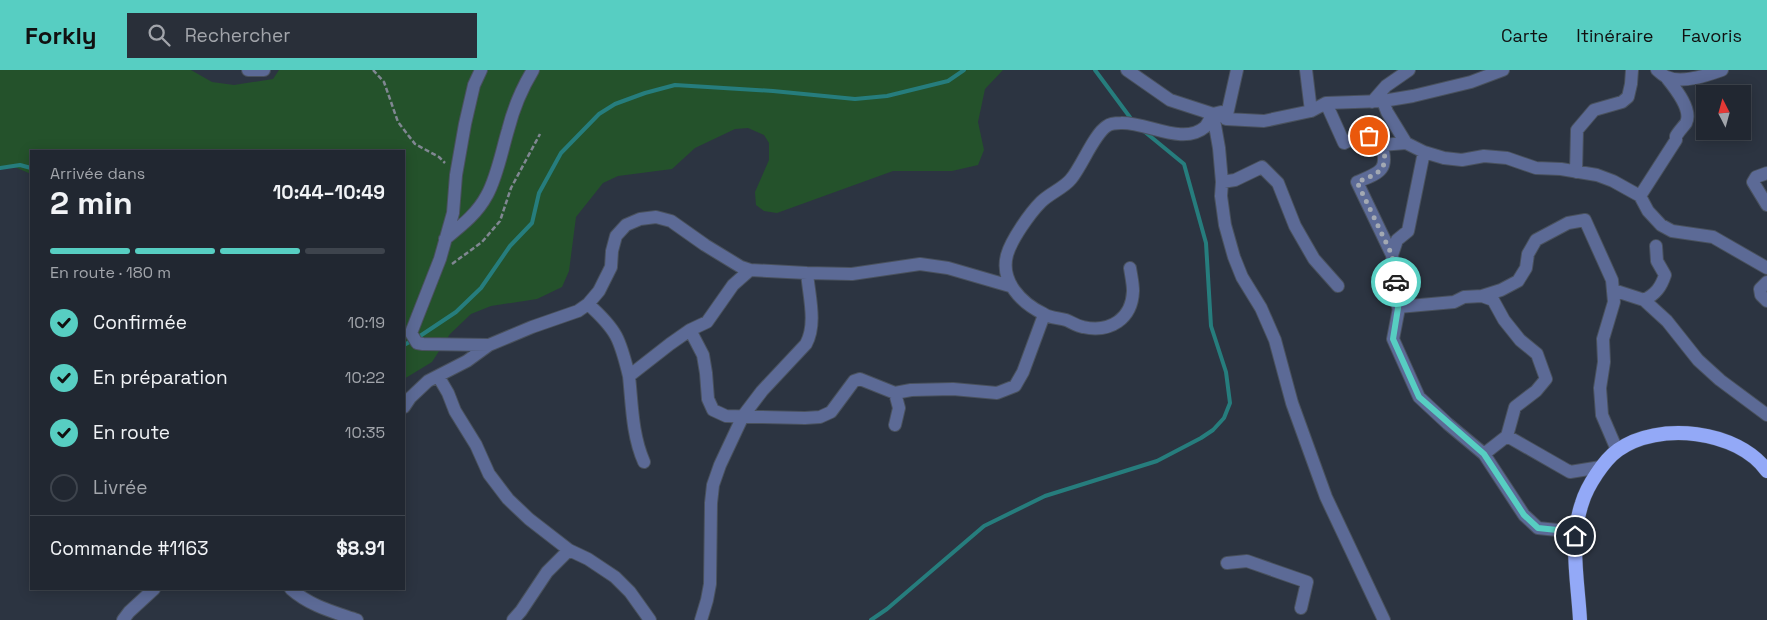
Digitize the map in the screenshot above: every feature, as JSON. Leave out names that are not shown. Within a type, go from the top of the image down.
[{"type":"highway","points":[[1580,620],[1576,532],[1582,502],[1601,467],[1617,450],[1636,440],[1660,433],[1692,433],[1719,439],[1746,451],[1766,466]]},
{"type":"street","points":[[248,70],[264,70]]},
{"type":"street","points":[[481,70],[474,85],[465,124],[456,175],[453,213],[444,239],[440,259],[413,326],[414,338],[432,345],[489,345]]},
{"type":"street","points":[[444,239],[471,218],[488,195],[509,127],[527,79],[533,70]]},
{"type":"street","points":[[1127,70],[1170,100],[1213,114],[1221,112],[1226,119]]},
{"type":"street","points":[[1226,119],[1237,70]]},
{"type":"street","points":[[1306,70],[1311,110]]},
{"type":"street","points":[[1377,102],[1386,86],[1408,70]]},
{"type":"street","points":[[1226,119],[1264,121],[1311,110],[1326,103],[1377,102],[1433,93],[1472,82],[1503,70]]},
{"type":"street","points":[[1576,172],[1577,130],[1594,110],[1622,102],[1628,97],[1632,70]]},
{"type":"street","points":[[1662,74],[1684,79],[1722,70]]},
{"type":"street","points":[[1640,196],[1676,140],[1676,136],[1686,124],[1688,116],[1679,92],[1662,74]]},
{"type":"street","points":[[1377,102],[1387,112],[1406,143]]},
{"type":"street","points":[[1326,103],[1344,143],[1360,136],[1376,138],[1381,145],[1385,157],[1383,167],[1376,175],[1357,182],[1392,255],[1398,307],[1393,339],[1419,397],[1484,454],[1524,515],[1538,528],[1576,532]]},
{"type":"street","points":[[1213,114],[1222,182],[1221,196],[1225,225],[1242,277],[1261,308],[1275,340],[1292,403],[1326,497],[1384,620]]},
{"type":"street","points":[[1130,268],[1133,290],[1131,303],[1125,315],[1115,325],[1100,328],[1084,327],[1044,314],[1023,300],[1010,286],[1005,270],[1007,256],[1013,239],[1041,202],[1071,180],[1100,133],[1107,126],[1115,123],[1134,123],[1174,134],[1191,134],[1205,126],[1213,114]]},
{"type":"street","points":[[1381,145],[1406,143],[1424,152],[1444,158],[1462,160],[1484,156],[1507,158],[1536,168],[1561,169],[1597,175],[1613,181],[1640,196],[1648,211],[1661,225],[1672,231],[1714,237],[1767,268]]},
{"type":"street","points":[[1392,255],[1397,240],[1408,231],[1424,152]]},
{"type":"street","points":[[1222,182],[1235,180],[1262,167],[1278,184],[1295,226],[1314,259],[1338,286]]},
{"type":"street","points":[[1767,173],[1756,177],[1752,182],[1767,205]]},
{"type":"street","points":[[405,405],[422,387],[438,376],[467,362],[489,345],[578,311],[588,304],[599,291],[612,267],[612,251],[616,236],[626,225],[640,219],[656,217],[671,221],[740,267],[750,270],[807,274],[852,274],[920,264],[948,268],[1010,286]]},
{"type":"street","points":[[1398,307],[1454,302],[1464,297],[1482,296],[1501,290],[1518,281],[1526,268],[1528,254],[1536,240],[1568,223],[1585,220],[1612,280],[1613,309],[1603,339],[1604,362],[1600,388],[1602,415],[1617,450]]},
{"type":"street","points":[[1644,300],[1653,296],[1661,288],[1666,275],[1657,261],[1656,246]]},
{"type":"street","points":[[629,376],[690,330],[707,322],[728,293],[750,270]]},
{"type":"street","points":[[701,620],[708,600],[710,584],[713,486],[720,465],[743,416],[762,391],[806,344],[810,337],[812,318],[807,274]]},
{"type":"street","points":[[1767,282],[1760,289],[1761,295],[1767,301]]},
{"type":"street","points":[[1613,290],[1644,300],[1667,321],[1698,360],[1720,380],[1767,415]]},
{"type":"street","points":[[1482,296],[1492,300],[1504,320],[1520,340],[1537,354],[1546,379],[1536,391],[1514,407],[1507,436],[1484,454]]},
{"type":"street","points":[[588,304],[612,328],[620,342],[629,376],[635,430],[639,450],[644,462]]},
{"type":"street","points":[[690,330],[703,355],[708,398],[713,410],[726,416],[820,417],[831,412],[854,381],[860,379],[895,393],[911,390],[953,389],[997,393],[1014,386],[1023,372],[1044,314]]},
{"type":"street","points":[[438,376],[476,445],[489,474],[508,499],[529,519],[569,550],[588,559],[615,577],[630,592],[650,620]]},
{"type":"street","points":[[895,393],[899,408],[895,424]]},
{"type":"street","points":[[1507,436],[1570,472],[1601,467]]},
{"type":"street","points":[[513,620],[547,572],[569,550]]},
{"type":"street","points":[[1228,563],[1247,561],[1307,582],[1301,608]]},
{"type":"street","points":[[123,620],[153,590]]},
{"type":"street","points":[[292,590],[314,604],[358,620]]},
{"type":"path","points":[[373,70],[384,82],[398,122],[414,144],[439,157],[456,175]]},
{"type":"path","points":[[433,278],[482,242],[500,221],[511,188],[540,134]]},
{"type":"green space","points":[[0,70],[191,70],[212,82],[234,85],[273,79],[279,70],[1003,70],[985,89],[978,122],[984,150],[978,165],[952,171],[893,171],[777,213],[764,211],[756,205],[755,192],[769,160],[769,143],[764,135],[748,128],[735,129],[695,148],[672,169],[618,176],[603,183],[576,217],[569,271],[562,287],[537,299],[491,306],[471,314],[450,334],[432,362],[405,378],[405,150],[30,150],[30,174],[10,165],[0,170]]},
{"type":"waterway","points":[[405,344],[456,312],[481,288],[510,246],[532,223],[539,193],[561,153],[599,114],[615,104],[675,85],[773,91],[855,99],[887,96],[948,81],[964,70]]},
{"type":"waterway","points":[[1095,70],[1132,120]]},
{"type":"waterway","points":[[871,620],[887,609],[984,526],[1045,496],[1157,461],[1201,438],[1213,430],[1224,418],[1230,403],[1226,372],[1211,326],[1206,243],[1184,164],[1145,132]]},
{"type":"waterway","points":[[0,168],[20,165],[30,168]]},
{"type":"way so far","points":[[1369,136],[1376,138],[1381,145],[1385,157],[1383,167],[1376,175],[1357,182],[1392,255],[1396,282]]},
{"type":"route","points":[[1396,282],[1398,308],[1393,339],[1419,397],[1484,454],[1524,515],[1538,528],[1576,532],[1575,536]]}]
